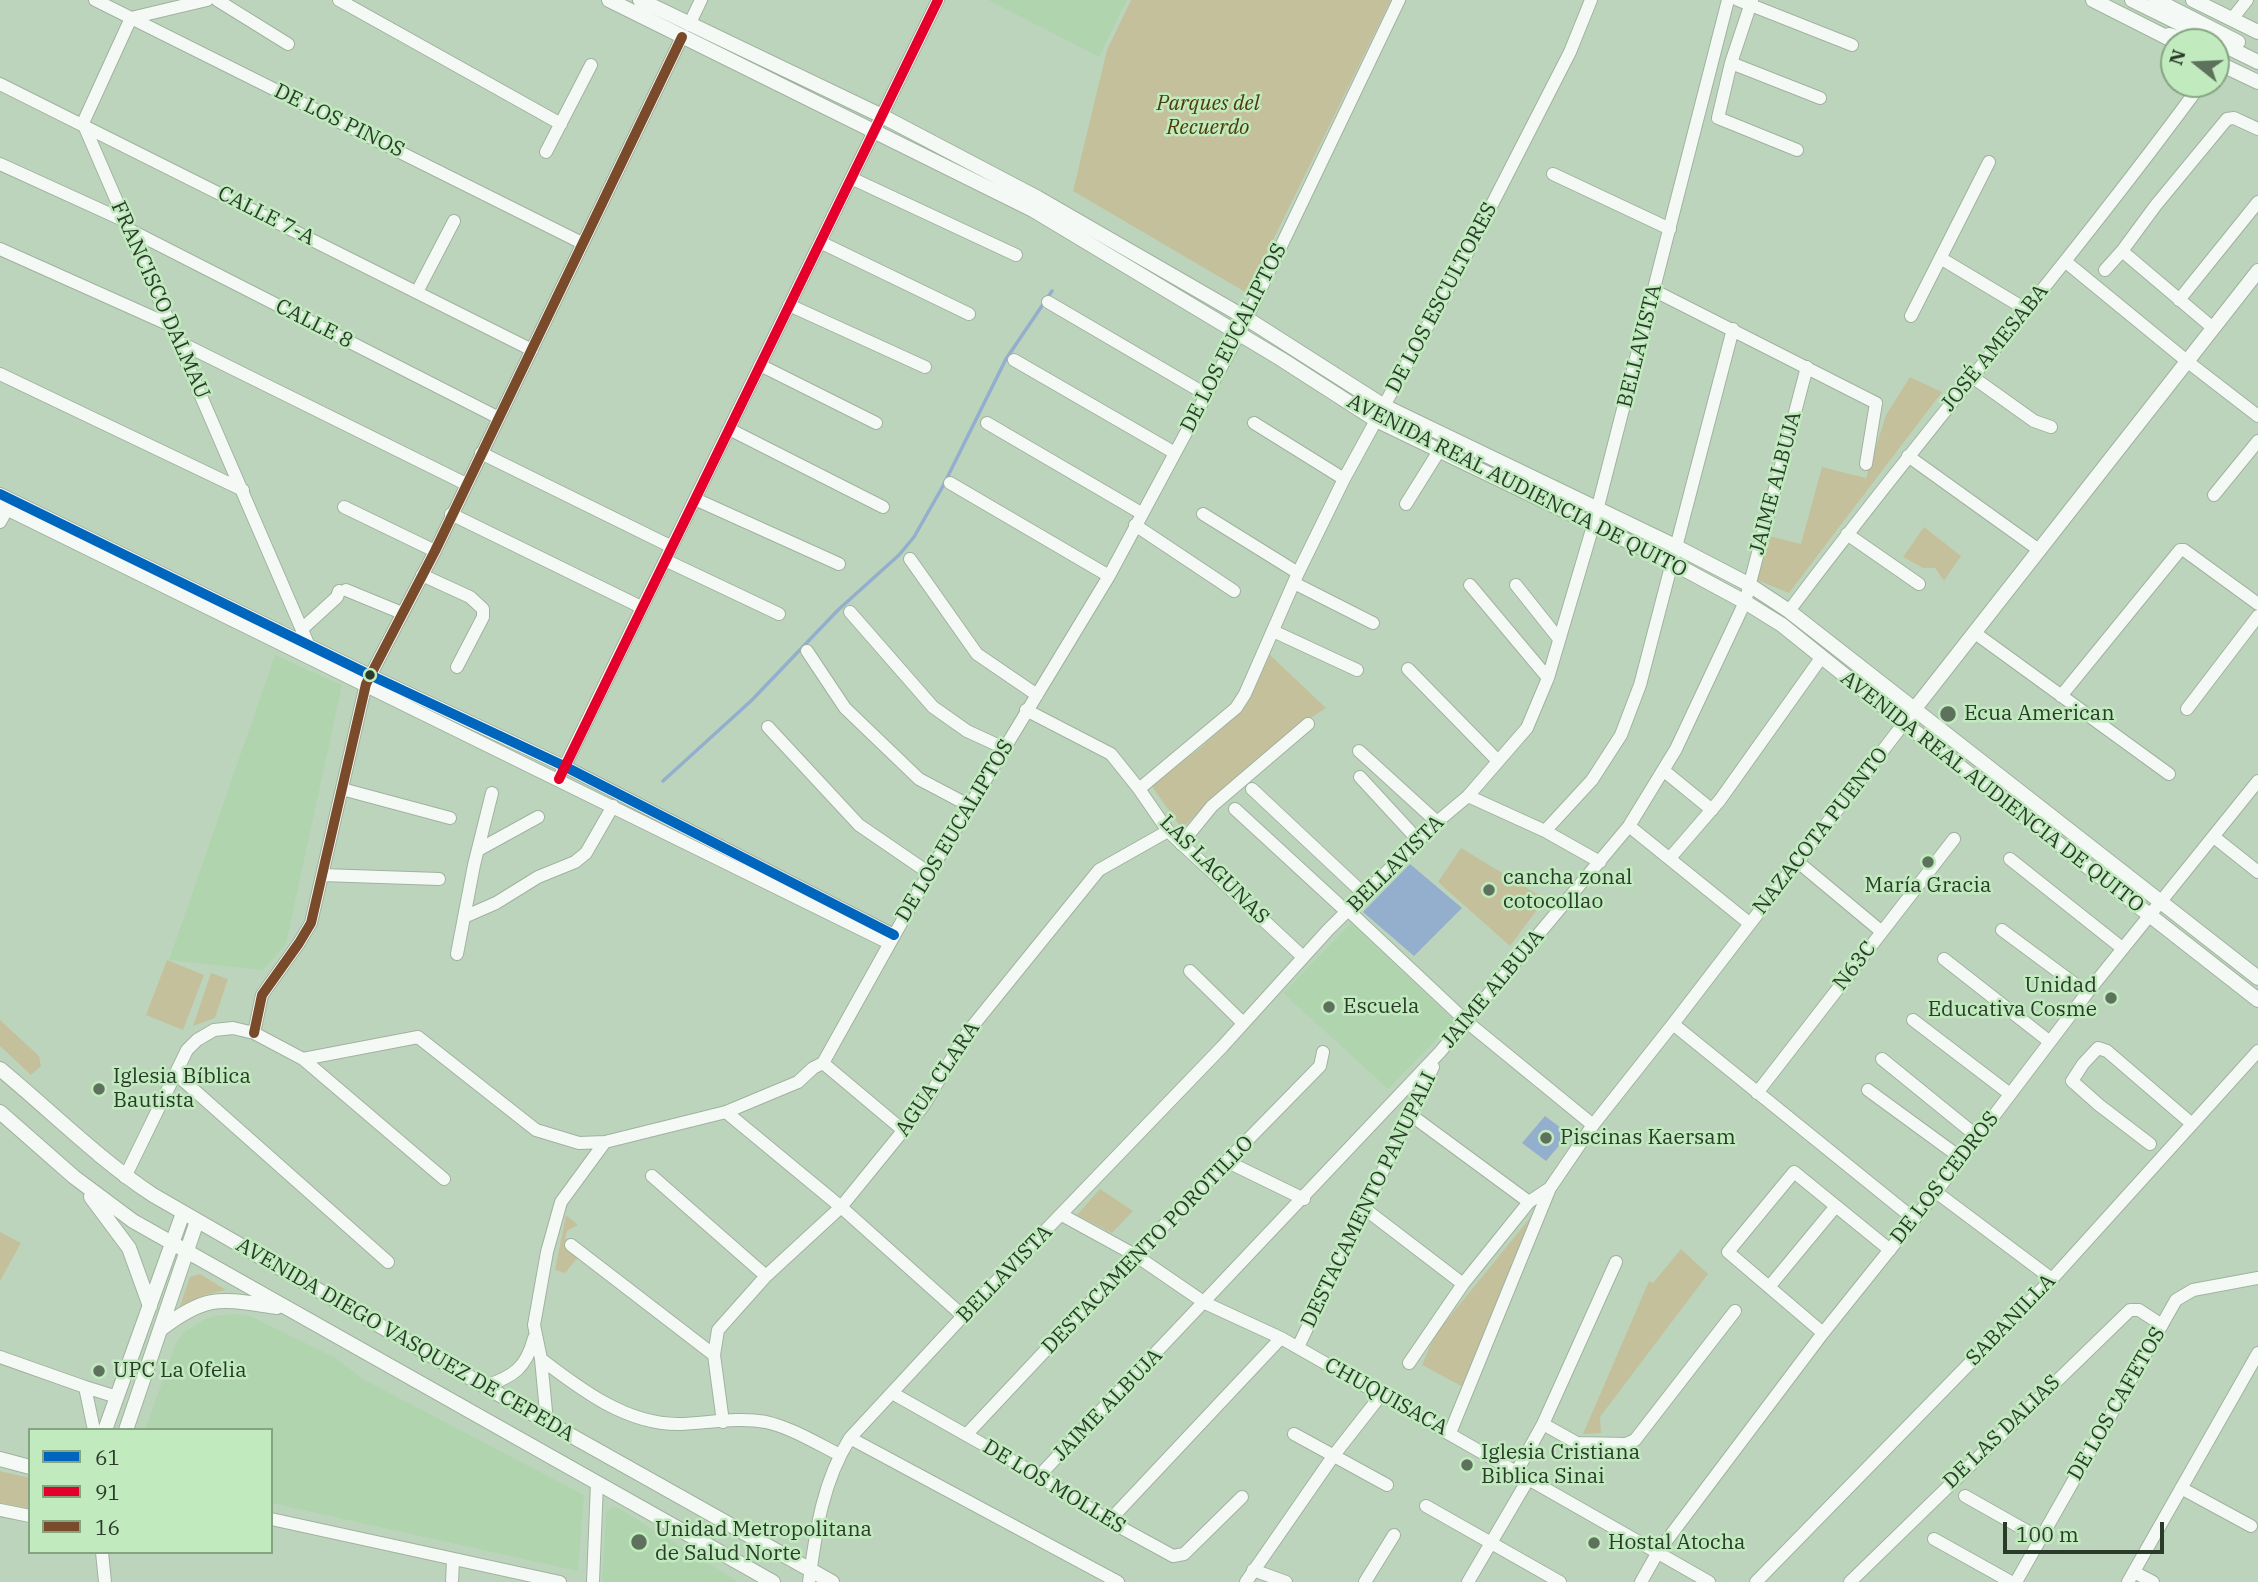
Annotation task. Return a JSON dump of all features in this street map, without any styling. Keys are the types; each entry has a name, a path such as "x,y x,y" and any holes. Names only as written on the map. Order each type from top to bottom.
{"main road":[{"name":"AVENIDA REAL AUDIENCIA DE QUITO","path":"609,0 881,116 1038,198 1246,318 1384,406 1515,467 1748,584 1789,611 2258,978"},
{"name":"AVENIDA REAL AUDIENCIA DE QUITO","path":"640,0 686,31 874,131 1033,210 1376,420 1671,562 1745,602 1782,625 1903,723 2258,1000"},
{"path":"2093,0 2160,34"},
{"path":"2132,0 2258,62"},
{"path":"2155,0 2258,52"},
{"path":"2193,0 2258,32"},
{"path":"2151,29 2160,32"},
{"path":"2230,59 2258,73"},
{"path":"2230,69 2258,82"},
{"path":"2236,299 2244,277 2258,259"},
{"name":"NAZACOTA PUENTO","path":"1903,723 2258,271"},
{"name":"NAZACOTA PUENTO","path":"2236,299 2258,281"},
{"name":"AVENIDA DIEGO VASQUEZ DE CEPEDA","path":"0,1069 75,1137 125,1177 183,1213 810,1576 832,1582"},
{"name":"AVENIDA DIEGO VASQUEZ DE CEPEDA","path":"0,1112 74,1177 133,1221 773,1582"},
{"path":"74,1177 129,1248 150,1306"},
{"path":"106,1428 183,1213"},
{"path":"127,1428 197,1221"},
{"path":"161,1329 180,1314 205,1302 228,1300 287,1309"},
{"path":"0,1459 28,1466"}],"street":[{"name":"DE LOS PINOS","path":"95,0 582,243"},
{"path":"83,124 131,18 207,0"},
{"path":"217,0 288,44"},
{"path":"340,0 561,124"},
{"path":"254,1033 262,995 311,923 368,680 435,551 701,0"},
{"path":"559,779 938,0"},
{"name":"DE LOS EUCALIPTOS","path":"303,1059 418,1037 536,1130 579,1143 605,1142 726,1112 797,1082 823,1063 929,873 1109,576 1239,334 1399,0"},
{"name":"DE LOS ESCULTORES","path":"1139,789 1236,708 1245,694 1296,578 1344,479 1462,263 1570,52 1591,0"},
{"name":"BELLAVISTA","path":"810,1576 821,1506 840,1455 850,1438 1278,987 1303,957 1437,822 1468,796 1527,728 1548,678 1598,509 1728,0"},
{"path":"2232,19 2248,0"},
{"path":"1797,150 1718,118 1747,1 1853,45"},
{"path":"1731,63 1820,98"},
{"path":"546,152 591,65"},
{"name":"CALLE 7-A","path":"0,84 532,349"},
{"name":"JOSÉ AMESABA","path":"1789,611 1971,376 2066,262 2190,98"},
{"path":"2105,271 2227,119 2236,119 2258,129"},
{"name":"FRANCISCO DALMAU","path":"83,124 243,490 302,629 307,650"},
{"path":"1912,316 1989,162"},
{"name":"CALLE 8","path":"0,164 125,224 499,418"},
{"path":"1553,174 1670,229"},
{"path":"851,178 1016,255"},
{"path":"2179,300 2258,202"},
{"path":"417,292 454,221"},
{"path":"820,242 969,314"},
{"path":"0,249 170,325"},
{"path":"2122,251 2213,328"},
{"path":"1942,259 2027,310"},
{"path":"2066,262 2258,416"},
{"path":"1654,291 1876,403 1866,464"},
{"path":"1048,302 1207,395"},
{"path":"789,306 925,367"},
{"path":"1545,831 1592,780 1621,735 1640,685 1733,329"},
{"path":"179,342 466,484"},
{"path":"1014,360 1175,453"},
{"path":"760,365 876,423"},
{"name":"JAIME ALBUJA","path":"1039,1476 1304,1199 1440,1052 1629,826 1676,749 1745,602 1807,367"},
{"path":"0,374 243,490"},
{"path":"1971,376 2034,421 2052,427"},
{"path":"1254,423 1344,479"},
{"path":"987,424 1138,519 1234,591"},
{"path":"729,429 883,507"},
{"path":"2214,495 2258,441"},
{"path":"1406,504 1439,452"},
{"path":"481,453 670,547"},
{"path":"1908,456 2039,550"},
{"path":"950,483 1109,576"},
{"path":"695,499 839,564"},
{"path":"0,522 5,502 368,680 613,806 892,939"},
{"path":"344,507 435,551"},
{"path":"452,514 641,607"},
{"path":"1203,514 1296,578 1373,623"},
{"path":"1847,534 1920,584"},
{"path":"2061,696 2181,549 2258,604"},
{"path":"910,559 977,654 1037,695"},
{"path":"665,560 779,614"},
{"path":"422,575 470,597 483,609 483,617 457,667"},
{"path":"1470,585 1548,678"},
{"path":"1516,585 1559,639"},
{"path":"302,629 343,591 402,613"},
{"path":"850,612 933,707 967,731 1004,748"},
{"path":"2187,709 2258,616"},
{"path":"1273,631 1357,670"},
{"path":"1975,633 2169,774"},
{"path":"807,651 845,708 909,770 919,779 970,806"},
{"path":"1670,858 1712,810 1821,658"},
{"path":"1408,669 1498,761"},
{"path":"368,680 564,766 892,939"},
{"name":"LAS LAGUNAS","path":"1026,710 1111,754 1168,831 1303,957"},
{"name":"NAZACOTA PUENTO","path":"1409,1363 1463,1284 1529,1202 1550,1188 1593,1125 1903,723"},
{"path":"1181,844 1212,806 1308,724"},
{"path":"768,727 859,825 929,873"},
{"path":"1359,751 1437,822"},
{"path":"1663,770 1712,810"},
{"path":"1360,776 1419,840"},
{"name":"DE LOS CEDROS","path":"1642,1582 1658,1552 1824,1333 1936,1192 2122,948 2258,781"},
{"path":"342,789 450,818"},
{"path":"1252,789 1365,895"},
{"path":"457,954 492,793"},
{"path":"1468,796 1545,831 1600,862"},
{"path":"464,917 496,903 538,877 575,862 586,853 613,806"},
{"path":"1235,809 1467,1022 1593,1125"},
{"path":"478,850 538,817"},
{"path":"1629,826 1749,923"},
{"name":"AGUA CLARA","path":"723,1422 713,1355 718,1330 766,1276 841,1207 904,1131 924,1105 967,1033 1099,870 1168,831"},
{"path":"2214,837 2258,872"},
{"name":"N63C","path":"1757,1093 1954,839"},
{"path":"2010,859 2122,948"},
{"path":"1798,862 1882,932"},
{"path":"322,876 439,879"},
{"path":"2002,930 2087,993"},
{"path":"1944,959 2050,1042"},
{"path":"1190,971 1243,1023"},
{"path":"1913,1020 2010,1094"},
{"path":"1673,1024 1914,1219"},
{"path":"125,1177 187,1050 214,1030 233,1028 254,1033 303,1059 444,1179"},
{"path":"2150,1144 2072,1081 2098,1048 2107,1051 2192,1124"},
{"name":"SABANILLA","path":"1765,1579 2052,1279 2258,1051"},
{"name":"DESTACAMENTO POROTILLO","path":"967,1434 1135,1255 1321,1066 1323,1052"},
{"name":"DESTACAMENTO PANUPALI","path":"1298,1348 1440,1052"},
{"path":"1882,1059 1978,1137"},
{"path":"823,1063 904,1131"},
{"path":"176,1074 388,1262"},
{"path":"1868,1090 1961,1158"},
{"path":"726,1112 841,1207 963,1316"},
{"path":"1410,1112 1529,1202"},
{"path":"547,1422 541,1359 535,1334 544,1265 557,1210 565,1194 605,1142"},
{"path":"1228,1162 1304,1199"},
{"path":"1824,1333 1728,1252 1794,1172 1890,1250"},
{"path":"652,1176 766,1276"},
{"path":"1450,1433 1550,1188"},
{"path":"1936,1192 2052,1279"},
{"path":"1769,1287 1836,1206"},
{"path":"1365,1209 1463,1284"},
{"name":"CHUQUISACA","path":"1062,1215 1135,1255 1205,1303 1282,1338 1709,1582"},
{"path":"571,1245 713,1355"},
{"path":"1468,1582 1491,1544 1523,1475 1616,1262"},
{"name":"DE LOS CAFETOS","path":"2014,1582 2176,1300 2193,1290 2258,1278"},
{"name":"DE LAS DALIAS","path":"1850,1582 2130,1310 2139,1310 2162,1325"},
{"path":"1543,1424 1577,1443 1626,1444 1634,1440 1735,1311"},
{"path":"485,1386 506,1379 523,1365 535,1334"},
{"name":"DESTACAMENTO PANUPALI","path":"1109,1521 1282,1338"},
{"path":"2153,1582 2131,1577 2258,1353"},
{"path":"0,1357 117,1397"},
{"path":"541,1359 595,1398 649,1420 678,1424 752,1420 779,1426 840,1455"},
{"path":"85,1387 94,1428"},
{"name":"DE LOS MOLLES","path":"892,1393 967,1434 1109,1521 1173,1556 1184,1554 1242,1497"},
{"path":"1246,1582 1334,1455 1381,1395"},
{"path":"1294,1434 1387,1485"},
{"path":"850,1438 1118,1582"},
{"path":"593,1582 597,1483"},
{"path":"2181,1488 2251,1526"},
{"path":"1965,1496 2041,1539"},
{"path":"1426,1506 1560,1582"},
{"path":"0,1510 28,1516"},
{"path":"273,1519 560,1582"},
{"path":"1365,1582 1394,1535"},
{"path":"1934,1539 2014,1582"},
{"path":"102,1554 105,1582"},
{"path":"452,1582 453,1560"},
{"path":"1253,1570 1286,1582"}],"shaded area":[{"path":"988,0 1127,0 1099,57"},
{"path":"275,655 342,685 286,944 263,970 169,960"},
{"path":"1351,923 1455,1021 1388,1089 1283,993"},
{"path":"220,1315 250,1316 336,1358 363,1379 584,1495 578,1571 273,1503 273,1428 146,1428 176,1343 184,1332 207,1318"},
{"name":"Unidad Metropolitana de Salud Norte","path":"613,1507 739,1582 602,1582 606,1512"}],"green space":[{"name":"Parques del Recuerdo","path":"1131,0 1391,0 1247,293 1073,191 1107,50"},
{"path":"1910,377 1942,392 1789,593 1757,580 1769,536 1801,544 1822,467 1866,478 1886,415"},
{"path":"1924,527 1961,556 1944,581 1935,568 1923,568 1903,557"},
{"path":"1269,654 1326,708 1251,764 1182,829 1151,785 1199,749 1241,711"},
{"name":"cancha zonal cotocollao","path":"1461,848 1545,899 1510,946 1438,882"},
{"path":"167,960 204,975 183,1030 146,1015"},
{"path":"211,973 228,979 215,1018 193,1026"},
{"path":"0,1020 39,1056 41,1066 31,1075 0,1046"},
{"path":"1100,1189 1133,1211 1112,1233 1077,1215"},
{"path":"1543,1202 1463,1387 1422,1365 1434,1336"},
{"path":"566,1215 578,1225 568,1230 566,1238 572,1250 579,1256 565,1273 555,1270"},
{"path":"0,1232 21,1243 0,1281"},
{"path":"1681,1249 1708,1274 1600,1417 1601,1433 1583,1434 1649,1281 1653,1283"},
{"path":"200,1274 226,1290 204,1295 180,1306 190,1277"},
{"path":"0,1471 28,1478 28,1509 0,1503"}],"water":[{"path":"1410,864 1462,908 1414,956 1363,912"},
{"name":"Piscinas Kaersam","path":"1545,1116 1569,1134 1546,1161 1522,1143"}],"waterway":[{"path":"663,781 752,700 838,610 899,555 914,537 943,486 1006,359 1052,291"}],"transit line":[{"name":"91","path":"559,779 938,0"},
{"name":"16","path":"254,1033 262,995 311,923 366,684 435,551 682,37"},
{"name":"61","path":"0,494 370,675 564,766 894,935"}],"place":[{"name":"Ecua American","path":"1948,714"},
{"name":"María Gracia","path":"1928,862"},
{"name":"cancha zonal cotocollao","path":"1489,890"},
{"name":"Unidad Educativa Cosme","path":"2111,998"},
{"name":"Escuela","path":"1329,1007"},
{"name":"Iglesia Bíblica Bautista","path":"99,1089"},
{"name":"Piscinas Kaersam","path":"1546,1138"},
{"name":"UPC La Ofelia","path":"99,1371"},
{"name":"Iglesia Cristiana Biblica Sinai","path":"1467,1465"},
{"name":"Unidad Metropolitana de Salud Norte","path":"639,1542"},
{"name":"Hostal Atocha","path":"1594,1543"}]}
